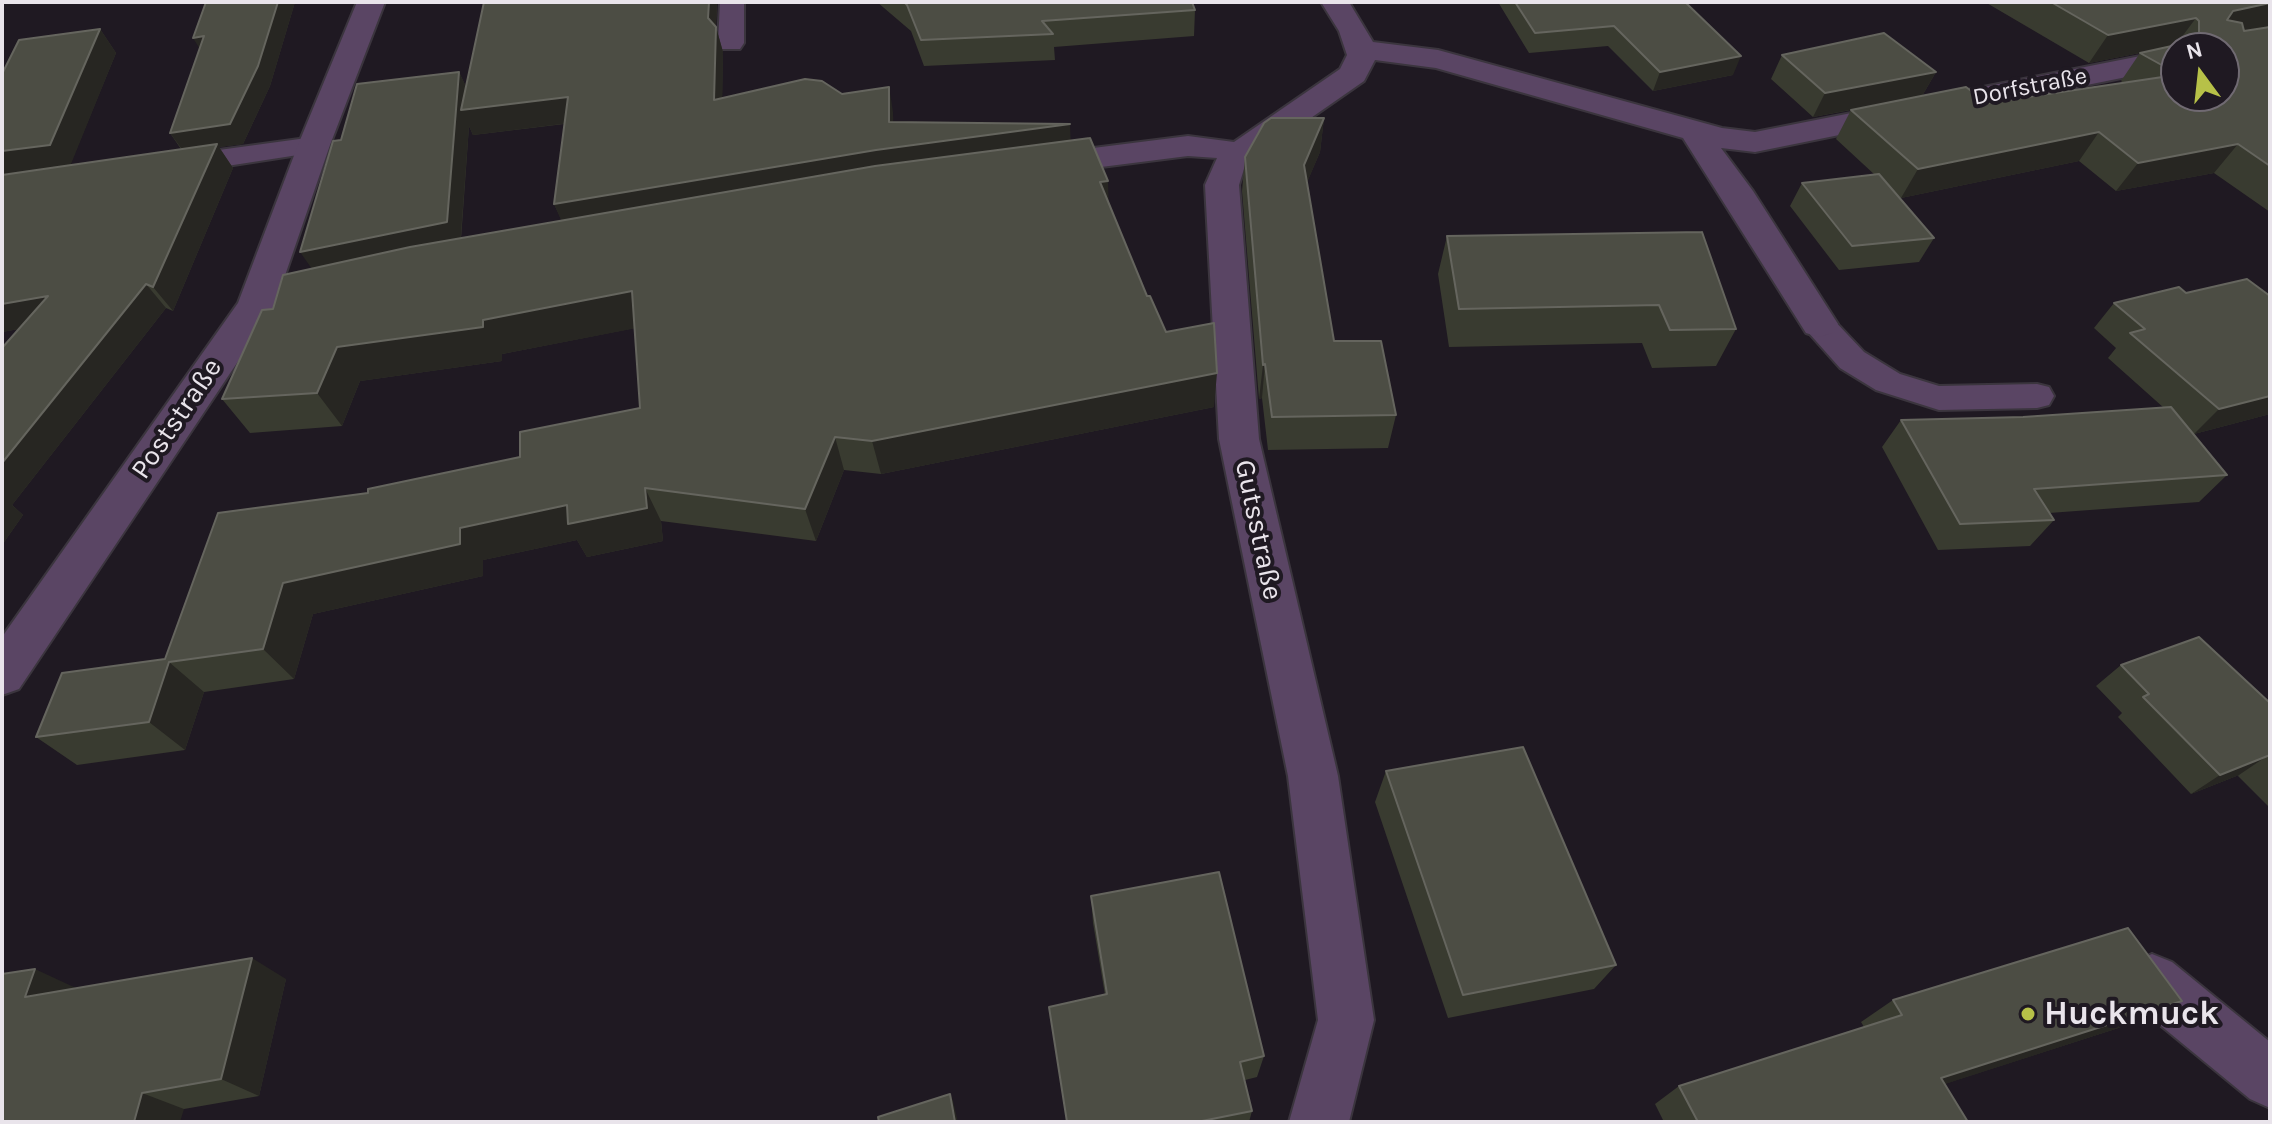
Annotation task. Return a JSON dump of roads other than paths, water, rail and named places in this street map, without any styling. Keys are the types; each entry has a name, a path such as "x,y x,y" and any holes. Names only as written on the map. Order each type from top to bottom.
{"street":[{"name":"Poststraße","path":"2,675 256,305 314,145 371,2"},
{"path":"1335,2 1354,31 1360,49"},
{"name":"Dorfstraße","path":"1360,49 1438,59 1696,131 1755,142 2160,61"},
{"name":"Gutsstraße","path":"1319,1122 1346,1020 1313,776 1239,439 1222,185 1228,166 1240,154 1353,74 1362,55 1360,49"},
{"path":"1696,131 1819,324"},
{"path":"1012,168 1188,146 1218,148 1240,154"},
{"path":"256,305 373,279"},
{"path":"2152,982 2270,1079"}],"lane":[{"path":"731,43 732,2"},
{"path":"142,170 314,145"},
{"path":"1819,324 1852,360 1888,382 1939,398 2037,396"}],"place":[{"name":"Huckmuck","path":"2028,1014"}]}
